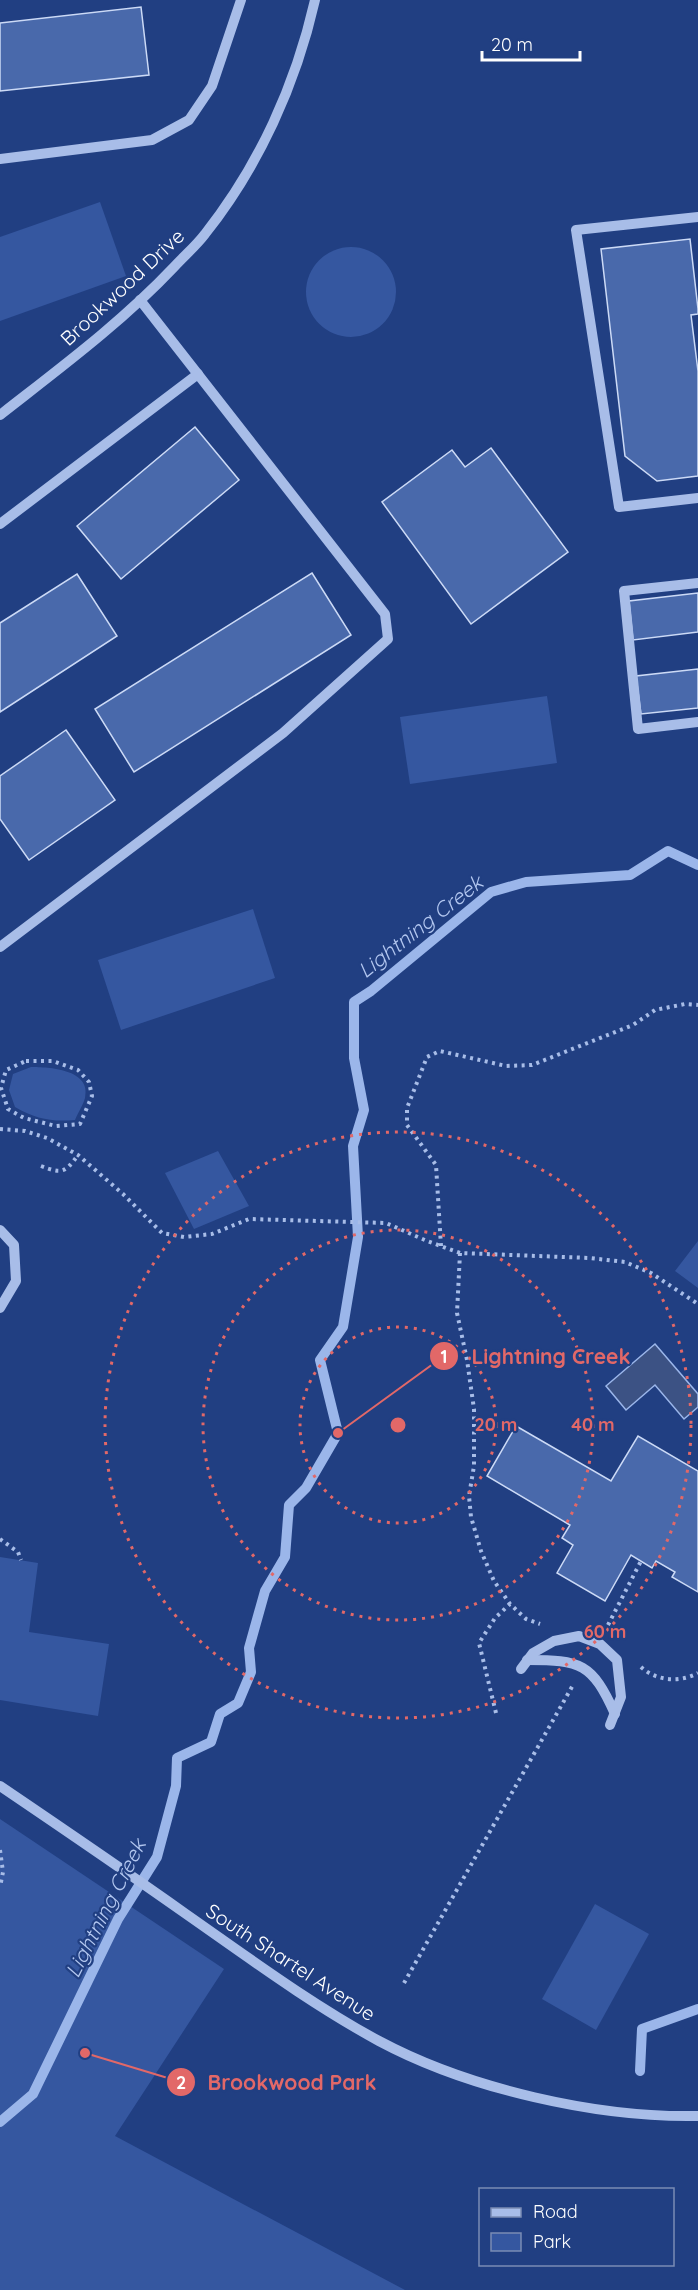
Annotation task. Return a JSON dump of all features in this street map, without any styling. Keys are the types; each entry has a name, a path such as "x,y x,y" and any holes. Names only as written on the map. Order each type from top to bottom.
{"street":[{"path":"0,159 152,140 189,120 213,86 241,0"},
{"name":"Brookwood Drive","path":"0,415 101,336 204,235 235,192 263,142 288,89 306,38 315,0"},
{"path":"698,217 576,230 619,507 698,498"},
{"path":"0,947 283,733 388,639 385,614 140,300"},
{"path":"0,525 198,374"},
{"path":"698,583 624,591 638,729 698,722"},
{"path":"0,1230 14,1245 16,1281 0,1308"},
{"path":"610,1725 615,1714 621,1697 617,1660 600,1644 579,1636 554,1641 532,1653 524,1664 563,1660 584,1668 603,1686 615,1714"},
{"name":"South Shartel Avenue","path":"0,1786 300,1994 380,2041 455,2074 520,2093 598,2109 698,2116"}],"path":[{"path":"441,1246 436,1165 407,1125 407,1108 427,1058 440,1051 506,1066 532,1065 633,1025 655,1010 685,1004 698,1005"},
{"path":"26,1061 53,1061 78,1070 89,1082 92,1096 80,1124 56,1126 24,1119 8,1109 1,1088 6,1070 26,1061"},
{"path":"0,1129 25,1131 47,1138 78,1155 123,1194 162,1233 183,1237 212,1234 249,1219 386,1223 460,1253 590,1258 626,1262 651,1273 698,1304"},
{"path":"41,1166 57,1172 68,1168 78,1155"},
{"path":"460,1253 457,1313 474,1409 474,1466 469,1496 471,1518 481,1551 494,1581 510,1604 526,1619 540,1624 551,1622"},
{"path":"0,1539 18,1552 21,1560"},
{"path":"600,1644 641,1561"},
{"path":"496,1713 479,1643 495,1618 510,1604"},
{"path":"638,1665 650,1676 669,1679 691,1677 698,1673"},
{"path":"404,1983 584,1668"},
{"path":"0,1850 3,1872 0,1887"}],"green space":[{"path":"100,202 126,276 0,321 0,237"},
{"path":"351,247 368,251 383,260 392,275 396,292 392,309 383,324 368,333 351,337 334,333 319,324 310,309 306,292 310,275 319,260 334,251"},
{"path":"547,696 557,763 410,784 400,717"},
{"path":"253,909 275,978 121,1030 98,960"},
{"path":"31,1067 57,1069 75,1075 82,1081 85,1098 75,1120 44,1119 15,1107 9,1090 13,1074"},
{"path":"218,1151 249,1206 194,1229 165,1173"},
{"path":"698,1241 698,1288 675,1271"},
{"path":"0,1557 38,1563 29,1632 109,1644 98,1716 0,1700"},
{"path":"0,1819 224,1969 115,2136 405,2290 0,2290"},
{"path":"595,1904 649,1934 596,2030 542,1999"}],"shaded area":[{"path":"655,1344 698,1394 698,1407 684,1419 655,1385 626,1410 606,1386"}],"building":[{"path":"141,7 149,75 0,91 0,23"},
{"path":"690,239 698,309 698,314 691,315 698,371 698,476 657,481 625,456 601,249"},
{"path":"195,427 239,480 121,579 77,526"},
{"path":"491,448 568,552 471,624 382,502 452,450 465,467"},
{"path":"312,573 351,635 134,772 95,709"},
{"path":"77,574 117,636 0,712 0,623"},
{"path":"698,593 698,632 633,640 629,601"},
{"path":"698,669 698,708 641,714 636,676"},
{"path":"66,730 115,800 29,860 0,819 0,776"},
{"path":"516,1426 611,1481 638,1436 698,1471 698,1592 672,1577 675,1572 656,1561 652,1568 631,1555 605,1601 557,1573 573,1545 562,1538 570,1525 487,1476"}],"waterway":[{"name":"Lightning Creek","path":"0,2122 33,2094 118,1919 157,1857 176,1786 177,1758 211,1742 220,1714 238,1703 251,1672 249,1648 265,1591 285,1557 289,1505 306,1488 338,1433 320,1360 343,1327 358,1237 353,1146 364,1110 354,1058 354,1002 371,991 491,892 526,882 630,875 668,851 698,865"},
{"path":"640,2071 642,2029 698,2009"}],"place":[{"name":"Lightning Creek","path":"338,1433"},
{"name":"Brookwood Park","path":"85,2053"}]}
